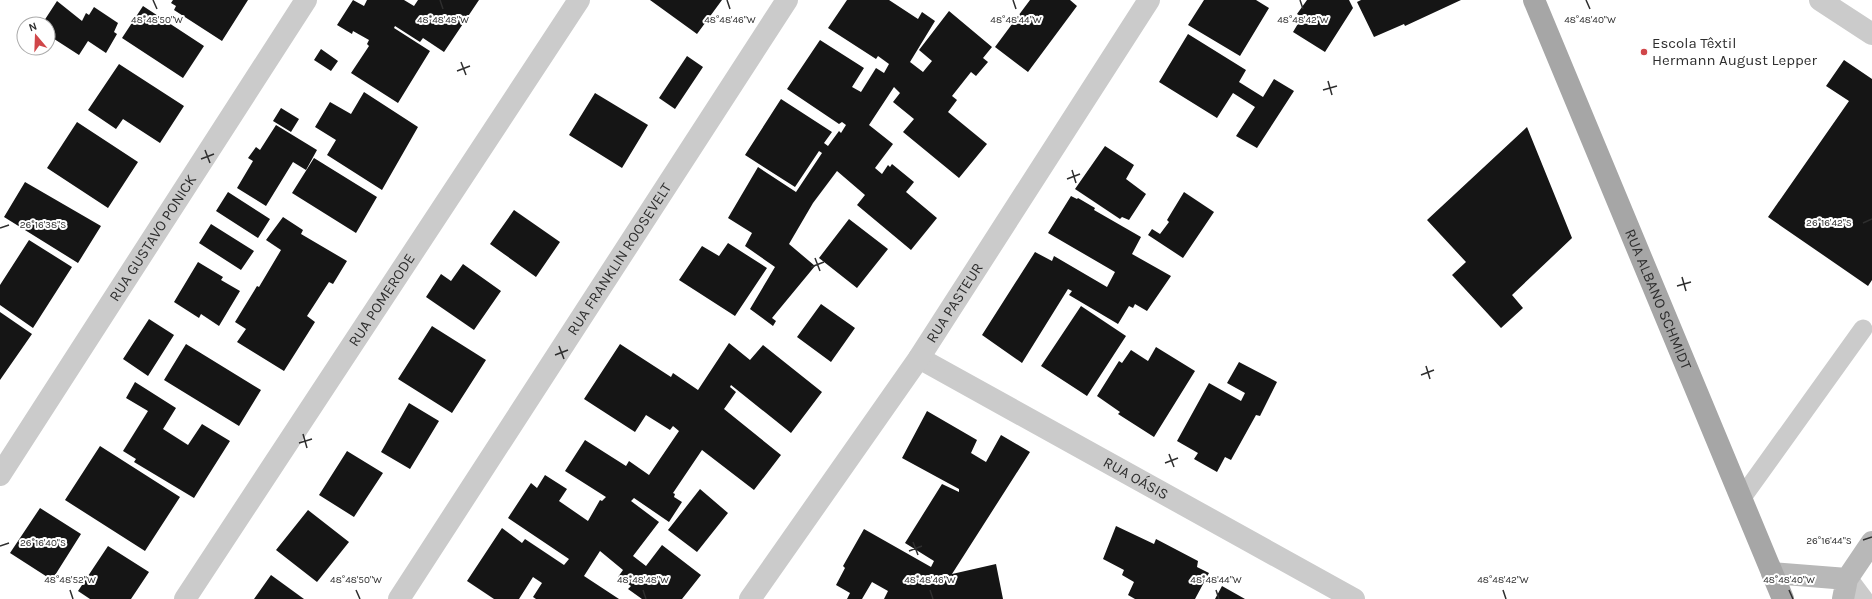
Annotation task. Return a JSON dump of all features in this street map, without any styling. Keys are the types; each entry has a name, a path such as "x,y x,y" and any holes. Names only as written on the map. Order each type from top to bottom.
{"main road":[{"name":"RUA ALBANO SCHMIDT","path":"1534,0 1783,599"}],"street":[{"name":"RUA GUSTAVO PONICK","path":"0,475 306,0"},
{"name":"RUA POMERODE","path":"185,599 579,0"},
{"name":"RUA FRANKLIN ROOSEVELT","path":"399,599 787,0"},
{"name":"RUA PASTEUR","path":"750,599 919,358 1149,0"},
{"path":"1820,0 1872,34"},
{"name":"RUA OÁSIS","path":"919,358 1354,599"},
{"path":"1845,589 1872,542"},
{"path":"1772,573 1845,589 1862,599"}],"lane":[{"path":"1741,499 1863,329"}],"building":[{"path":"173,0 248,0 222,41 174,10 176,6 171,3"},
{"path":"353,0 364,6 367,0 404,0 414,6 418,0 479,0 444,52 423,38 420,42 395,26 394,28 430,51 398,103 351,73 369,46 367,44 369,40 353,31 352,34 337,25"},
{"path":"650,0 722,0 697,34"},
{"path":"847,0 889,0 918,19 922,12 935,21 910,62 923,72 932,61 919,50 949,11 992,47 983,58 988,62 976,76 971,72 952,96 957,100 948,112 987,144 959,178 903,132 914,119 893,102 900,93 894,87 869,125 893,144 875,168 882,174 888,165 890,167 892,164 914,182 906,192 937,218 911,250 857,205 865,195 837,171 813,203 789,244 815,266 772,318 776,321 773,326 750,309 775,267 745,246 752,233 728,218 758,167 796,192 822,153 819,151 795,187 745,155 781,99 832,132 824,143 828,146 839,131 841,133 846,125 842,122 839,124 787,89 820,40 864,68 852,87 861,92 876,68 884,73 889,64 878,56 876,59 828,28"},
{"path":"1030,0 1070,0 1077,6 1028,72 995,47"},
{"path":"1204,0 1256,0 1269,8 1240,56 1188,25"},
{"path":"1307,0 1349,0 1353,8 1325,52 1293,32 1302,17 1297,14"},
{"path":"1361,0 1461,0 1405,26 1404,24 1374,37 1357,2"},
{"path":"57,1 82,21 86,13 89,15 94,7 118,23 114,32 117,34 106,53 88,41 79,55 56,40 56,16 47,16"},
{"path":"143,6 204,46 183,78 122,38"},
{"path":"1188,34 1246,70 1239,82 1263,97 1274,79 1294,91 1257,148 1236,136 1255,107 1233,93 1217,118 1159,82"},
{"path":"321,49 338,61 331,71 314,60"},
{"path":"687,56 703,67 675,109 659,98"},
{"path":"1844,60 1872,79 1872,280 1868,286 1768,217 1849,101 1826,86"},
{"path":"119,64 184,106 160,143 123,119 116,129 88,110"},
{"path":"364,92 418,127 382,190 327,155 336,140 315,127 330,102 351,114"},
{"path":"595,93 648,125 622,168 569,135"},
{"path":"281,108 299,119 291,132 273,121"},
{"path":"77,122 138,162 108,208 47,168"},
{"path":"276,125 317,150 306,170 293,162 266,206 237,188 253,161 248,158 256,147 260,150"},
{"path":"1527,127 1572,238 1512,295 1523,308 1501,328 1452,275 1466,262 1427,220"},
{"path":"1105,146 1134,165 1126,179 1146,194 1129,220 1122,217 1120,219 1075,189"},
{"path":"314,158 377,197 356,233 292,193"},
{"path":"25,182 101,226 78,263 4,217"},
{"path":"228,192 270,219 258,238 216,211"},
{"path":"1184,192 1214,212 1183,258 1148,235 1152,229 1160,234 1169,222 1167,220"},
{"path":"1071,196 1077,199 1078,198 1095,208 1094,210 1141,237 1132,254 1171,276 1147,311 1135,304 1133,308 1129,306 1118,324 1069,295 1072,291 1068,289 1022,363 982,335 1035,252 1052,261 1054,256 1107,287 1115,272 1048,233"},
{"path":"514,210 560,242 536,277 490,244"},
{"path":"283,217 303,230 301,234 347,261 333,284 329,282 307,316 315,322 284,371 237,342 246,329 235,322 257,286 259,287 281,250 266,240"},
{"path":"849,219 888,249 857,288 819,258"},
{"path":"211,224 254,251 241,270 199,243"},
{"path":"29,240 72,267 33,328 0,305 0,285"},
{"path":"728,243 767,268 735,316 679,280 702,246 719,256"},
{"path":"198,262 223,277 221,280 240,291 219,326 201,314 199,318 174,302"},
{"path":"463,264 501,291 474,330 426,297 441,274 451,281"},
{"path":"821,304 855,328 831,362 797,337"},
{"path":"1081,306 1126,336 1087,396 1041,366"},
{"path":"0,312 32,334 0,380"},
{"path":"149,319 174,335 148,376 123,359"},
{"path":"432,326 486,360 452,413 398,379"},
{"path":"729,343 750,360 763,345 822,392 791,433 731,385 730,387 736,392 724,409 781,455 754,490 702,450 673,493 675,494 674,497 682,502 669,522 634,498 631,501 659,522 633,556 646,566 662,545 701,575 682,599 642,599 628,589 631,586 618,577 623,570 600,551 584,576 619,599 536,599 533,597 542,583 533,577 519,599 494,599 467,581 502,528 522,543 525,539 564,565 569,559 508,518 531,483 537,488 545,475 567,489 559,501 588,521 600,500 602,501 606,497 565,471 585,440 626,466 629,461 649,475 679,431 673,426 670,430 646,415 635,432 584,399 620,344 671,377 673,373 698,390"},
{"path":"186,344 261,390 239,426 164,380"},
{"path":"1156,347 1195,371 1154,437 1118,414 1120,412 1097,396 1119,361 1122,363 1131,350 1148,361"},
{"path":"1239,362 1277,382 1260,416 1256,415 1231,460 1225,457 1217,472 1194,459 1198,453 1177,441 1209,383 1241,401 1245,393 1227,383"},
{"path":"135,382 176,408 163,429 188,445 202,424 230,441 194,498 134,462 136,459 123,451 148,411 126,398"},
{"path":"409,403 439,421 410,469 381,452"},
{"path":"927,411 977,440 971,453 986,462 1001,435 1030,452 952,574 996,564 1003,599 884,599 888,591 872,582 862,599 847,599 850,593 836,585 845,568 843,566 864,529 931,567 934,561 905,543 942,484 959,492 959,489 902,458"},
{"path":"100,446 180,497 145,551 65,500"},
{"path":"347,451 383,473 354,517 319,495"},
{"path":"700,489 728,513 697,552 668,530"},
{"path":"40,508 81,534 52,580 10,553"},
{"path":"308,510 349,542 317,582 276,550"},
{"path":"1116,526 1154,544 1156,539 1198,561 1197,567 1209,573 1195,599 1135,599 1128,595 1134,582 1122,575 1124,570 1103,559"},
{"path":"108,546 149,572 131,599 90,599 78,591"},
{"path":"271,575 304,599 254,599"},
{"path":"1222,586 1245,599 1215,599"}],"place":[{"name":"Escola Têxtil Hermann August Lepper","path":"1644,52"}]}
